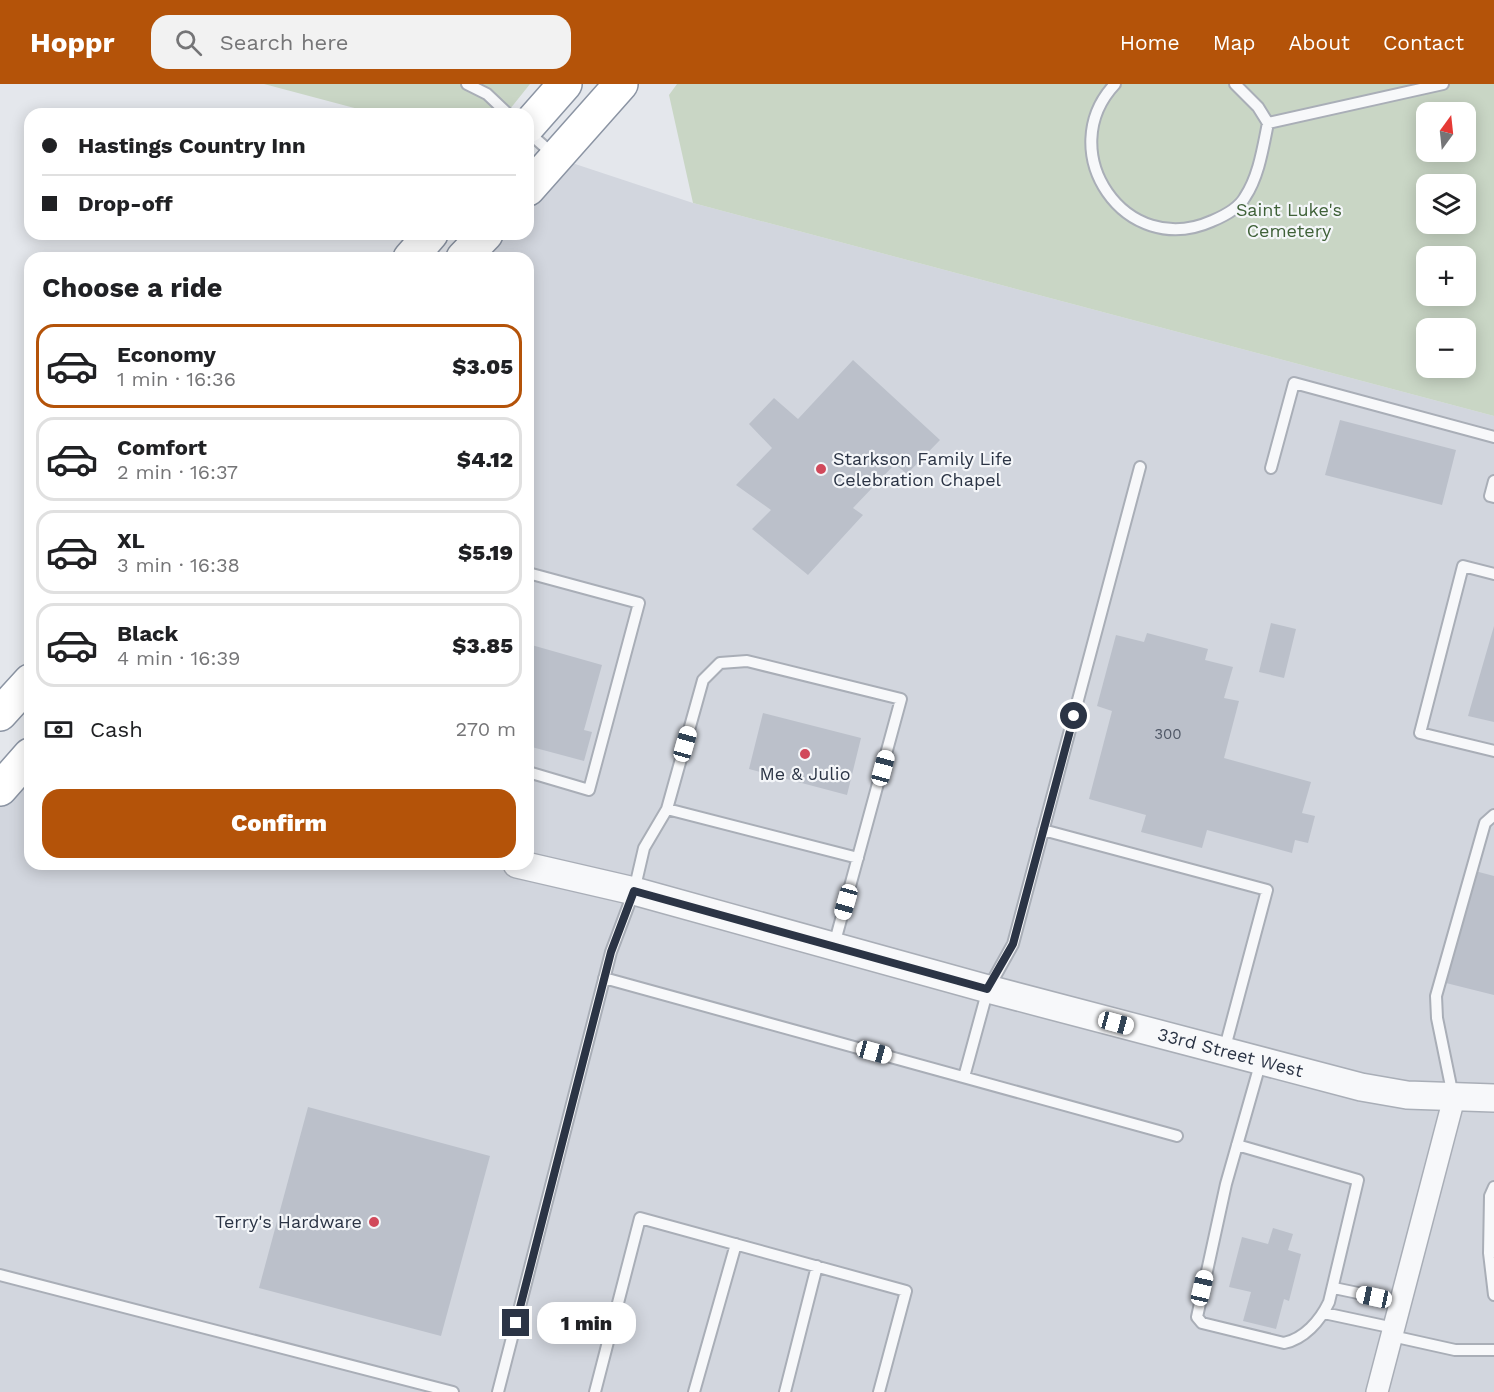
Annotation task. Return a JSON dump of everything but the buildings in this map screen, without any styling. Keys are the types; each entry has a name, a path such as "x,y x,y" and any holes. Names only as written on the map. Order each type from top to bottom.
{"highway":[{"path":"534,119 565,84"},
{"path":"534,183 621,84"},
{"path":"415,252 426,240"},
{"path":"469,252 480,240"},
{"path":"0,714 24,689"},
{"path":"0,789 24,762"}],"street":[{"name":"33rd Street West","path":"534,866 634,891 987,989 1361,1087 1407,1095 1494,1098"},
{"path":"1377,1392 1454,1098"}],"lane":[{"path":"467,84 487,94 502,108"},
{"path":"1115,84 1100,102 1093,124 1092,149 1097,175 1109,198 1129,216 1153,227 1179,229 1203,225 1225,215 1245,198 1256,173 1268,123 1258,107 1236,84"},
{"path":"1268,123 1443,84"},
{"path":"534,137 557,158"},
{"path":"1271,468 1294,383 1494,437"},
{"path":"964,1077 987,989 1013,944 1140,467"},
{"path":"1494,481 1490,496 1494,497"},
{"path":"1494,574 1463,566 1420,733 1494,751"},
{"path":"534,575 639,603 590,790 534,774"},
{"path":"498,1392 611,952 634,891 644,848 668,809 703,680 720,663 747,661 901,699 834,945"},
{"path":"668,809 858,858"},
{"path":"1454,1098 1437,1018 1436,996 1485,824 1494,815"},
{"path":"1043,830 1267,890 1224,1051"},
{"path":"604,978 1178,1136"},
{"path":"1237,1145 1358,1180 1334,1288 1324,1313 1297,1340 1284,1343 1202,1323 1197,1317 1237,1145 1261,1060"},
{"path":"1494,1187 1490,1196 1494,1295"},
{"path":"595,1392 640,1218 906,1291 879,1392"},
{"path":"694,1392 736,1244"},
{"path":"785,1392 817,1266"},
{"path":"0,1275 453,1392"},
{"path":"1334,1288 1401,1302"},
{"path":"1324,1313 1455,1350 1494,1350"}],"shaded area":[{"path":"557,158 693,203 1494,416 1494,1392 0,1392 0,789 24,762 24,870 534,870 534,252 469,252 480,240 534,240 534,183"}],"green space":[{"path":"264,84 530,84 511,108 354,108"},
{"name":"Saint Luke's Cemetery","path":"677,84 1494,84 1494,416 693,203 669,95"}],"place":[{"name":"Starkson Family Life Celebration Chapel","path":"821,469"},
{"name":"Me & Julio","path":"805,754"},
{"name":"Terry's Hardware","path":"374,1222"}],"route":[{"path":"516,1323 611,952 634,891 987,989 1013,944 1023,899 1074,716"}]}
